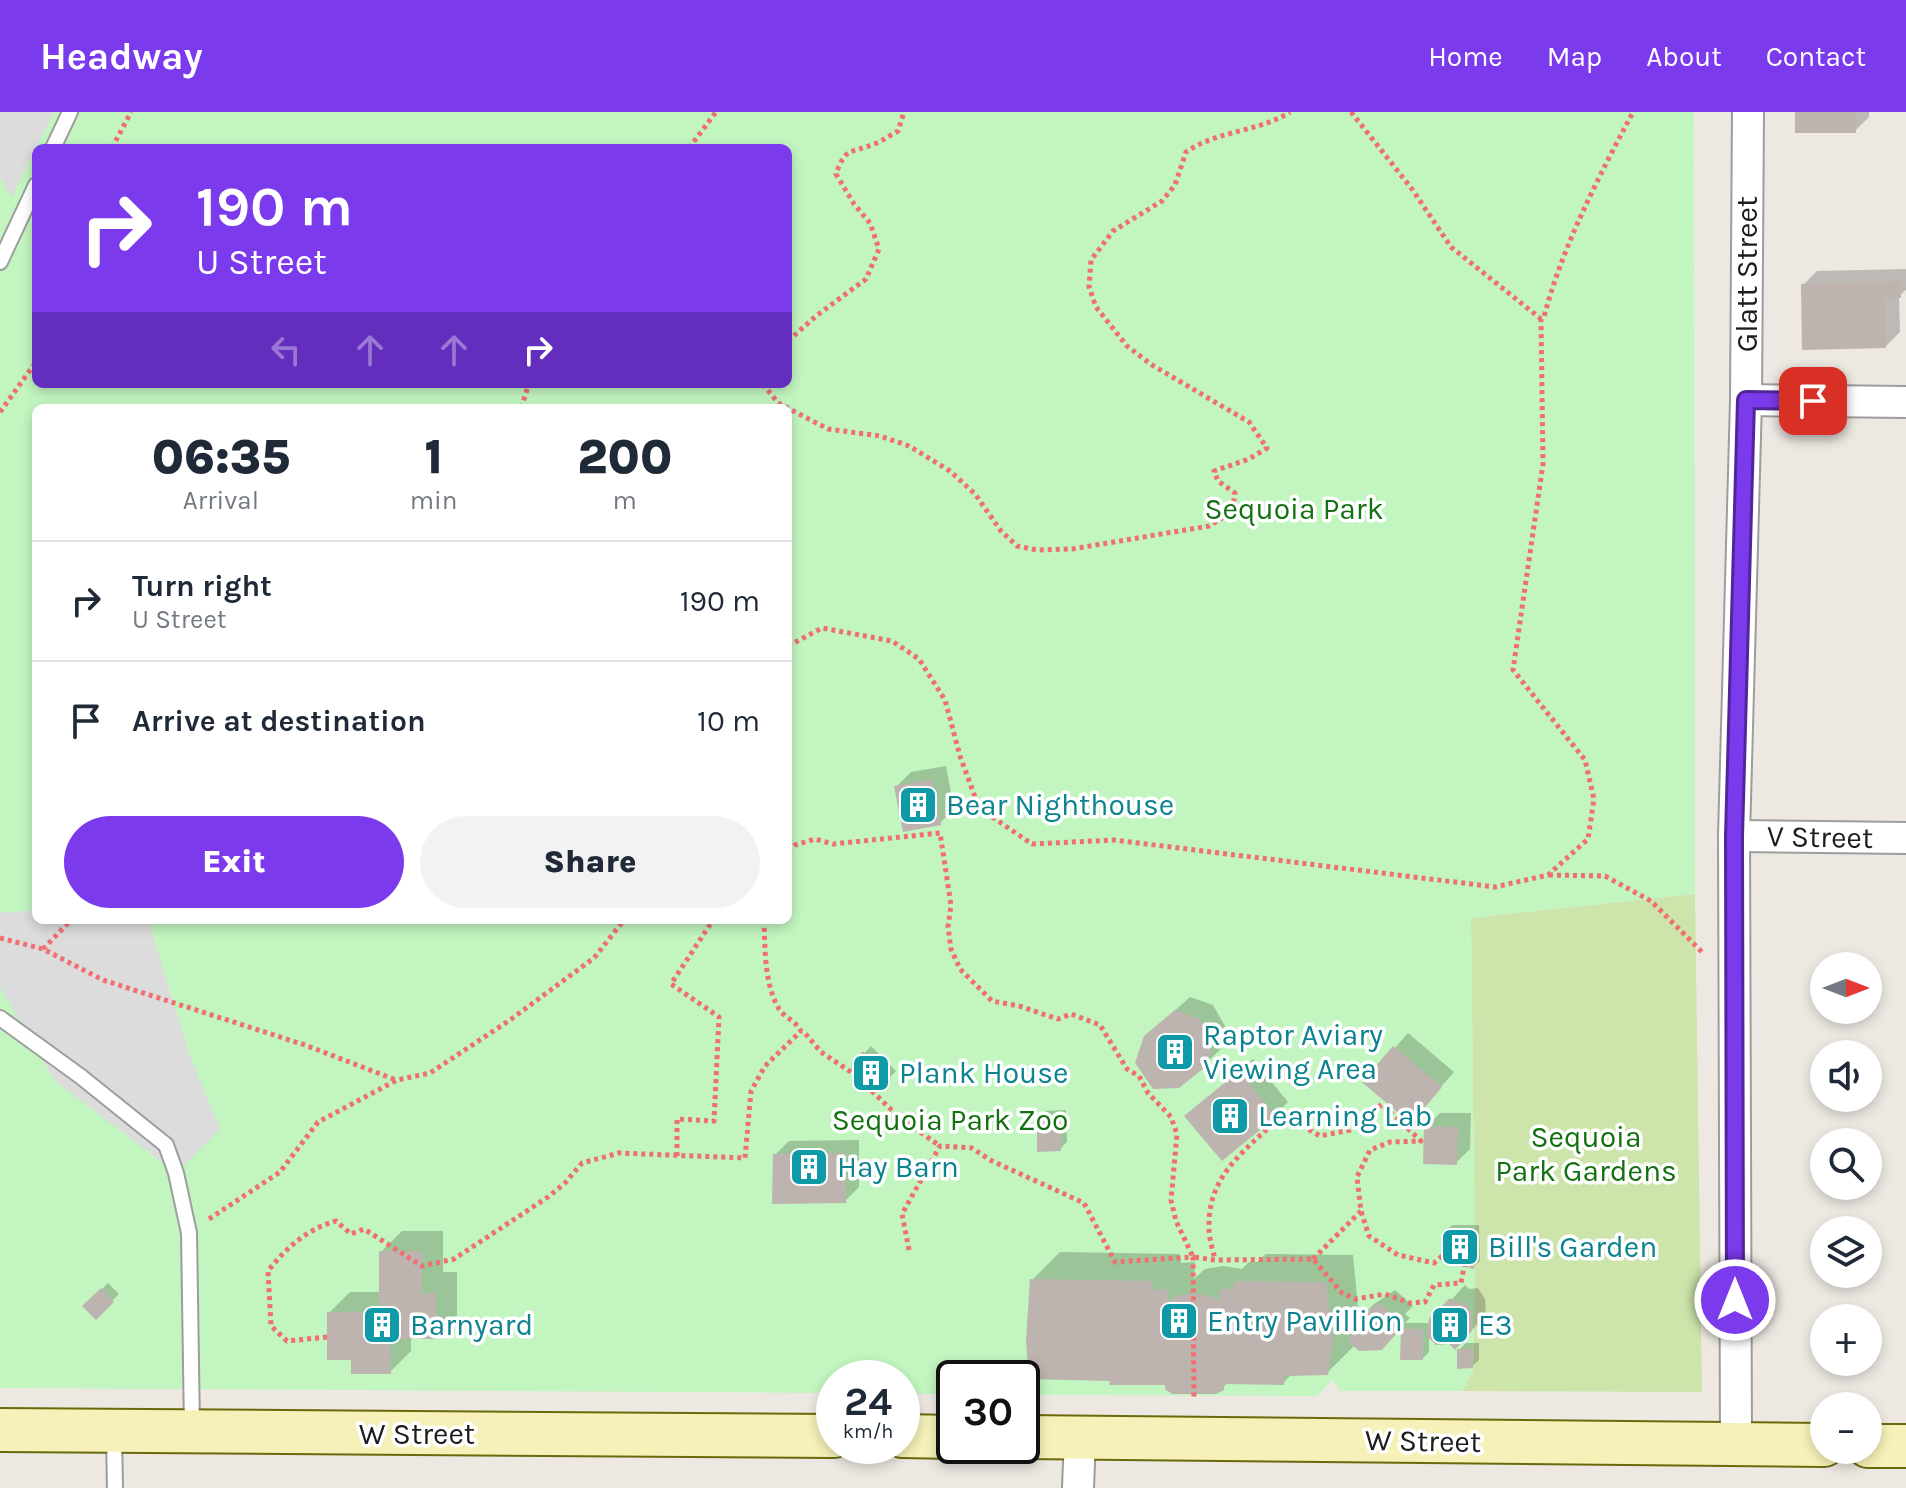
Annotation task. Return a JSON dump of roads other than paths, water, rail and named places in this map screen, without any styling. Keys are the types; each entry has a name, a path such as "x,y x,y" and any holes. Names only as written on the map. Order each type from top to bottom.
{"main road":[{"name":"W Street","path":"0,1430 816,1436"},
{"name":"W Street","path":"1040,1437 1810,1445"},
{"path":"1882,1446 1906,1446"}],"street":[{"name":"Glatt Street","path":"1736,1444 1734,836 1746,400 1748,112"},
{"path":"1746,400 1906,402"},
{"name":"V Street","path":"1734,836 1906,838"},
{"path":"1078,1488 1080,1437"}],"lane":[{"path":"55,144 70,112"},
{"path":"0,262 32,194"},
{"path":"0,1018 80,1076 166,1145 176,1173 189,1233 192,1432"},
{"path":"114,1432 115,1488"}],"place":[{"name":"Bear Nighthouse","path":"918,805"},
{"name":"Raptor Aviary Viewing Area","path":"1175,1052"},
{"name":"Plank House","path":"871,1073"},
{"name":"Learning Lab","path":"1230,1116"},
{"name":"Hay Barn","path":"809,1167"},
{"name":"Bill's Garden","path":"1460,1247"},
{"name":"Entry Pavillion","path":"1179,1321"},
{"name":"Barnyard","path":"382,1325"},
{"name":"E3","path":"1450,1325"}],"park label":[{"name":"Sequoia Park","path":"1294,509"},
{"name":"Sequoia Park Zoo","path":"950,1120"},
{"name":"Sequoia Park Gardens","path":"1586,1154"}]}
